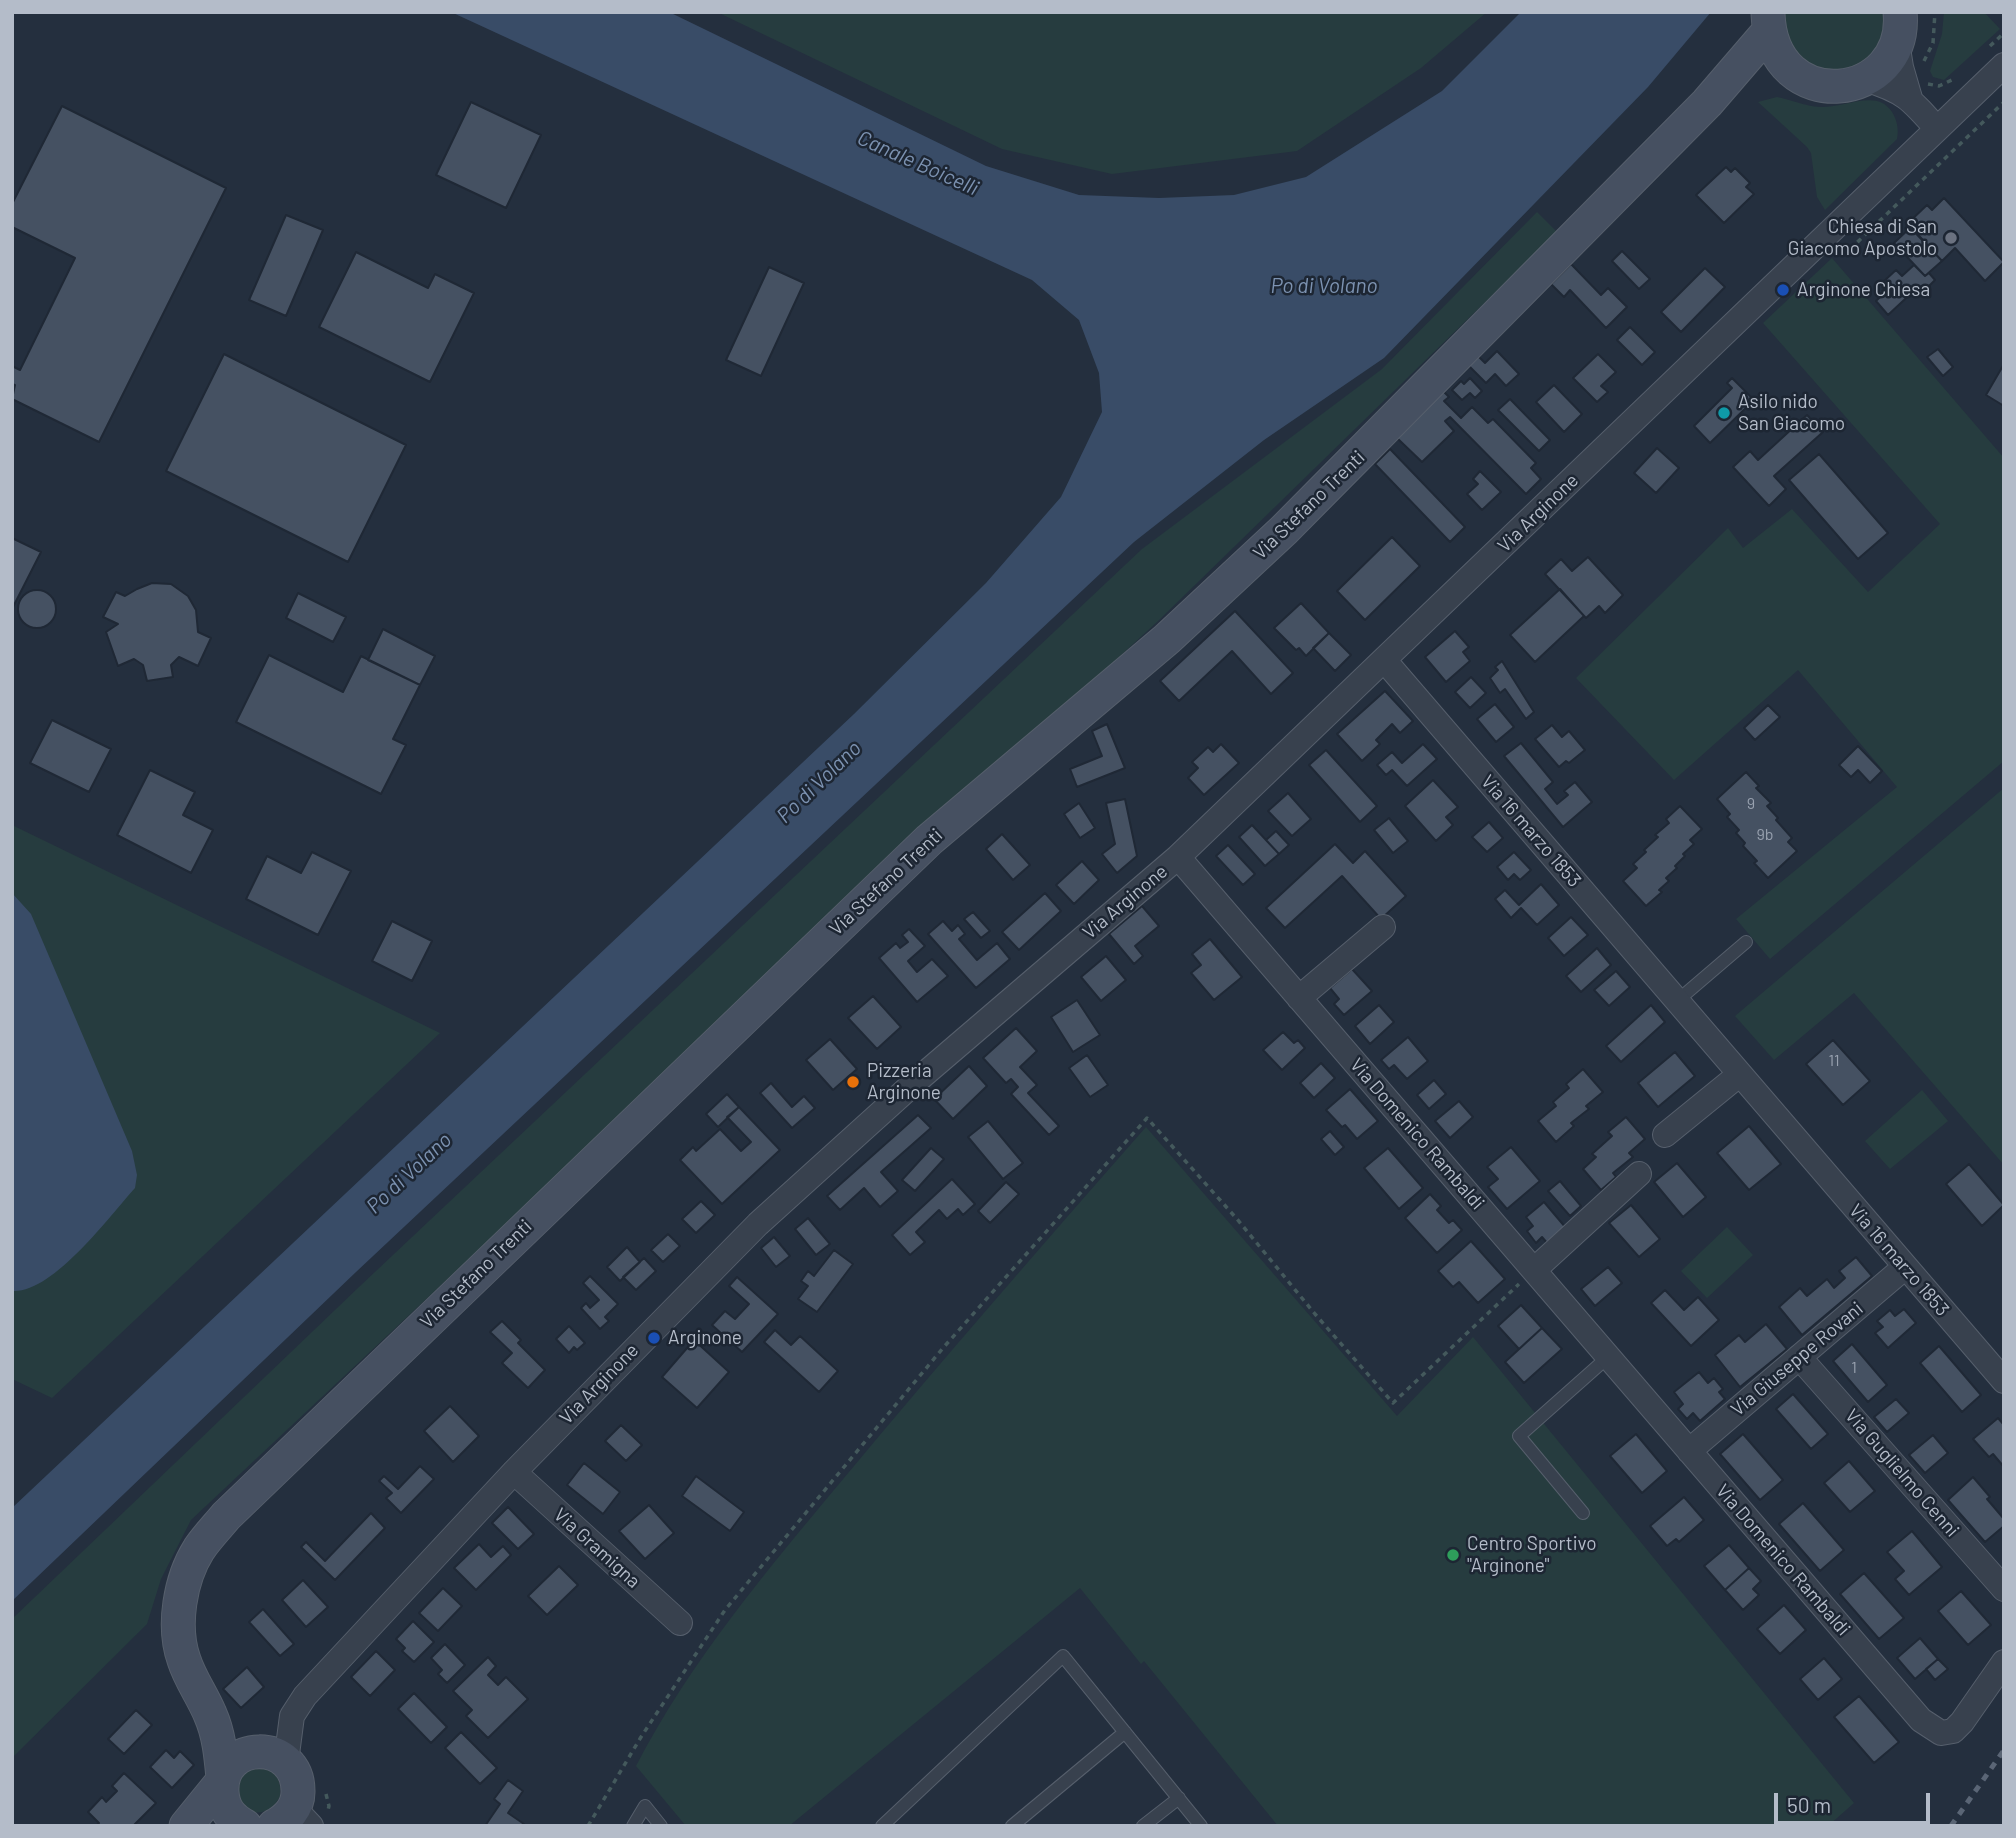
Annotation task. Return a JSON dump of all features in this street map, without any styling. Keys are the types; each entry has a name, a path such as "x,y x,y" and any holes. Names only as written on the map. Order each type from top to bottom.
{"main road":[{"name":"Via Stefano Trenti","path":"1707,103 1756,74 1785,65 1777,53 1769,22"},
{"name":"Via Stefano Trenti","path":"241,1825 228,1812 223,1802 220,1749 210,1714 183,1658 180,1641 180,1610 190,1567 198,1551 226,1516 929,840 1167,639 1302,513 1707,103 1769,22"},
{"path":"1785,65 1801,78 1818,85 1836,87 1865,79 1884,64 1898,27"},
{"name":"Via Stefano Trenti","path":"210,1714 254,1752 268,1752 286,1762"},
{"path":"187,1826 222,1780 229,1766 236,1759 254,1752"},
{"path":"286,1762 296,1779 298,1798 293,1820"}],"street":[{"path":"1898,27 1901,68 1917,90 1937,129"},
{"name":"Via Arginone","path":"286,1762 292,1716 300,1702 514,1472 703,1278 789,1194 914,1083 1178,857 1937,129 1994,58"},
{"path":"1865,79 1917,90"},
{"name":"Via 16 marzo 1853","path":"1385,661 2004,1381"},
{"name":"Via Domenico Rambaldi","path":"1178,857 1921,1720 1933,1730 1947,1733 1953,1731 2004,1662"},
{"path":"1299,998 1383,927"},
{"path":"1665,1135 1740,1074"},
{"path":"1534,1270 1639,1174"},
{"name":"Via Giuseppe Rovani","path":"1689,1451 1905,1267"},
{"name":"Via Guglielmo Cenni","path":"1799,1357 2004,1589"},
{"name":"Via Gramigna","path":"514,1472 680,1623"}],"lane":[{"path":"1678,1002 1746,942"},
{"path":"1583,1513 1519,1436 1608,1357"},
{"path":"882,1826 1063,1656 1201,1826"},
{"path":"1012,1826 1125,1731"},
{"path":"1143,1826 1179,1798"},
{"path":"633,1826 645,1807 661,1826"}],"path":[{"path":"1923,64 1933,43 1935,12"},
{"path":"1994,58 2004,33"},
{"path":"1917,90 1940,86 1955,79 1965,69"},
{"path":"1841,247 1846,253 2004,102"},
{"path":"588,1826 641,1737 725,1610 943,1348 1147,1118 1237,1219 1393,1403 1534,1270"}],"green space":[{"path":"717,12 1487,12 1421,68 1297,151 1112,174 1002,149"},
{"path":"1784,12 1885,12 1879,42 1869,57 1851,68 1829,70 1817,68 1798,58 1792,50"},
{"path":"1944,12 1984,12 2000,29 1944,80 1933,77 1930,71 1942,34"},
{"path":"1777,97 1820,107 1878,101 1886,105 1894,115 1898,128 1897,139 1825,210 1817,197 1811,153 1758,102"},
{"path":"1537,212 1557,232 1157,622 619,1118 191,1520 161,1579 147,1624 12,1758 12,1619 359,1287 1142,549 1382,369"},
{"path":"1832,258 2004,458 2004,761 1770,959 1736,919 1897,787 1798,670 1674,780 1576,678 1728,528 1743,548 1792,509 1868,592 1940,524 1763,323"},
{"path":"2004,788 2004,1165 1854,993 1774,1060 1735,1016"},
{"path":"12,825 440,1033 52,1398 12,1379"},
{"path":"1922,1090 1948,1121 1890,1169 1865,1141"},
{"path":"1146,1127 1397,1416 1473,1337 1854,1803 1828,1826 1278,1826 1144,1661 1141,1664 1080,1588 789,1826 686,1826 636,1766 681,1689 732,1616 815,1512"},
{"path":"1727,1227 1753,1255 1707,1298 1681,1271"},
{"path":"260,1765 276,1776 280,1785 280,1796 268,1810 253,1812 241,1807 234,1784 238,1776"}],"water":[{"name":"Po di Volano","path":"451,12 669,12 986,166 1079,195 1159,198 1234,195 1306,177 1442,91 1521,12 1711,12 1648,87 1384,358 1264,440 1134,542 356,1272 12,1601 12,1508 854,714 986,583 1061,497 1102,412 1099,373 1079,320 1032,280"},
{"path":"12,893 31,914 132,1151 137,1175 135,1188 62,1267 28,1289 12,1291"}],"building":[{"path":"471,102 541,135 506,208 436,175"},
{"path":"62,106 226,188 99,442 12,399 15,385 12,384 12,366 20,370 75,258 12,227 12,204"},
{"path":"1726,167 1731,172 1735,168 1750,183 1746,187 1754,194 1724,223 1696,195"},
{"name":"Chiesa di San Giacomo Apostolo","path":"1944,198 2004,262 1985,281 1955,248 1942,261 1907,224 1927,205 1932,210"},
{"path":"286,215 323,230 286,316 249,300"},
{"path":"1911,227 1942,261 1925,276 1894,243"},
{"path":"1622,251 1650,279 1639,289 1612,261"},
{"path":"356,252 428,288 435,274 474,293 430,382 319,327"},
{"path":"1571,264 1601,295 1608,288 1627,307 1606,328 1570,290 1564,297 1551,284"},
{"path":"1914,265 1925,276 1929,273 1935,280 1924,291 1919,286 1888,315 1876,301 1889,288 1883,282 1896,270 1902,276"},
{"path":"769,267 804,283 761,376 726,360"},
{"path":"1705,268 1725,287 1681,332 1661,312"},
{"path":"1630,327 1655,352 1642,365 1617,340"},
{"path":"1938,349 1953,367 1943,376 1927,357"},
{"path":"1497,351 1519,374 1506,386 1495,374 1486,383 1468,365 1478,356 1485,363"},
{"path":"224,354 406,445 348,562 166,471"},
{"path":"1598,354 1616,372 1601,386 1608,392 1597,402 1573,378"},
{"path":"2004,364 2004,406 1986,395"},
{"path":"1470,378 1482,391 1475,398 1470,393 1462,400 1452,390 1461,381 1464,384"},
{"name":"Asilo nido San Giacomo","path":"1732,378 1754,400 1710,443 1694,426 1732,388 1727,383"},
{"path":"1554,385 1582,414 1564,432 1536,402"},
{"path":"1439,387 1449,397 1444,401 1461,418 1472,407 1488,423 1493,419 1536,463 1531,468 1541,479 1526,494 1450,417 1445,421 1454,431 1422,462 1397,438"},
{"path":"1510,399 1550,440 1539,451 1498,410"},
{"path":"1807,415 1823,432 1774,476 1786,489 1769,506 1733,467 1750,451 1758,460"},
{"path":"1657,448 1679,468 1656,493 1634,473"},
{"path":"1390,449 1465,527 1450,542 1375,464"},
{"path":"1819,454 1888,533 1858,559 1789,480"},
{"path":"1480,471 1501,492 1482,510 1467,494 1478,484 1473,479"},
{"path":"1392,537 1420,566 1365,620 1337,591"},
{"path":"12,538 41,552 12,609"},
{"path":"1588,557 1623,595 1605,613 1599,606 1586,618 1545,574 1561,559 1572,571"},
{"path":"152,583 171,584 188,596 196,610 198,632 211,638 198,666 179,657 171,665 173,677 147,681 143,665 134,659 118,666 106,632 118,624 103,617 116,592 125,596"},
{"path":"1560,589 1584,616 1535,662 1510,635"},
{"path":"37,590 50,596 56,609 50,622 37,628 24,622 18,609 24,596"},
{"path":"298,593 346,617 333,642 286,618"},
{"path":"1301,603 1329,633 1306,656 1274,628"},
{"path":"1235,611 1293,673 1271,694 1232,651 1179,701 1160,681"},
{"path":"383,629 435,656 420,685 368,660"},
{"path":"1455,631 1469,647 1463,652 1470,661 1446,682 1425,657"},
{"path":"1329,633 1351,655 1335,671 1313,648"},
{"path":"269,655 343,692 361,656 420,685 393,739 406,745 381,794 236,722"},
{"path":"1502,661 1534,712 1526,719 1505,689 1500,693 1490,678 1498,670 1495,667"},
{"path":"1471,677 1486,693 1470,708 1455,692"},
{"path":"1385,691 1413,721 1400,733 1392,724 1376,740 1380,744 1362,761 1337,734"},
{"path":"1495,704 1514,727 1496,742 1477,719"},
{"path":"1768,705 1780,717 1755,740 1744,728"},
{"path":"52,720 111,749 89,792 30,763"},
{"path":"1107,724 1125,768 1077,787 1070,769 1102,756 1092,731"},
{"path":"1552,725 1562,737 1569,731 1585,750 1569,763 1566,761 1559,767 1535,739"},
{"path":"1521,743 1553,782 1545,789 1557,804 1568,795 1564,791 1575,782 1592,802 1563,827 1504,756"},
{"path":"1221,744 1239,763 1204,795 1188,778 1198,768 1192,762 1208,747 1213,752"},
{"path":"1423,744 1437,759 1407,786 1392,770 1386,775 1377,765 1392,752 1402,763"},
{"path":"1858,746 1882,771 1870,783 1858,770 1851,777 1839,765"},
{"path":"1326,750 1377,806 1360,822 1309,765"},
{"path":"150,770 195,792 183,815 213,830 191,873 117,835"},
{"path":"1746,772 1759,786 1756,788 1771,803 1767,806 1792,838 1788,842 1797,851 1768,878 1743,846 1745,843 1736,833 1739,830 1727,817 1730,814 1717,799"},
{"path":"1433,780 1458,807 1446,817 1453,825 1436,841 1405,806"},
{"path":"1288,793 1311,819 1292,836 1268,811"},
{"path":"1125,799 1137,856 1117,873 1102,854 1115,844 1106,803"},
{"path":"1079,803 1095,828 1080,838 1064,814"},
{"path":"1680,806 1702,829 1690,840 1694,844 1683,854 1685,856 1675,866 1677,868 1666,878 1669,881 1659,890 1662,892 1646,906 1623,881 1637,868 1633,864 1658,837 1655,835 1669,823 1666,819"},
{"path":"1389,818 1408,841 1393,853 1374,830"},
{"path":"1489,822 1503,838 1487,852 1472,837"},
{"path":"1252,825 1279,854 1265,866 1239,837"},
{"path":"1276,831 1289,845 1279,854 1266,840"},
{"path":"1002,834 1030,865 1013,880 986,849"},
{"path":"1335,844 1353,863 1365,851 1406,896 1381,919 1342,876 1285,928 1266,908"},
{"path":"1228,845 1255,874 1243,885 1216,856"},
{"path":"312,852 351,871 318,935 246,899 267,856 301,873"},
{"path":"1514,852 1531,870 1520,880 1514,874 1508,880 1497,867"},
{"path":"1082,861 1099,880 1074,904 1056,885"},
{"path":"1541,884 1559,905 1537,925 1521,908 1511,918 1495,899 1505,890 1519,905"},
{"path":"1045,893 1061,911 1019,950 1002,932"},
{"path":"1142,906 1159,926 1135,946 1143,956 1134,964 1109,934"},
{"path":"973,912 990,931 981,938 964,919"},
{"path":"1571,917 1588,935 1564,956 1548,938"},
{"path":"392,921 432,941 412,981 372,961"},
{"path":"943,921 952,931 958,925 965,934 959,939 977,960 997,943 1010,959 976,988 928,934"},
{"path":"909,929 925,946 908,961 917,972 932,959 948,976 917,1002 879,958 896,943 900,948 908,942 902,935"},
{"path":"1210,939 1242,977 1214,1000 1191,973 1201,965 1192,954"},
{"path":"1597,948 1611,965 1581,992 1566,976"},
{"path":"1106,956 1126,980 1101,1001 1081,977"},
{"path":"1352,969 1372,991 1344,1015 1334,1004 1339,999 1330,988"},
{"path":"1616,971 1630,987 1609,1006 1594,990"},
{"path":"873,996 901,1027 877,1049 848,1018"},
{"path":"1077,1000 1100,1035 1073,1052 1051,1017"},
{"path":"1379,1005 1394,1022 1370,1044 1355,1026"},
{"path":"1651,1005 1665,1022 1621,1062 1606,1046"},
{"path":"1016,1028 1037,1051 1020,1067 1037,1085 1028,1093 1059,1126 1049,1135 1011,1094 1018,1087 1011,1079 1006,1083 983,1058"},
{"path":"1283,1032 1294,1043 1298,1040 1305,1048 1282,1070 1263,1050"},
{"path":"1408,1037 1428,1061 1407,1079 1394,1065 1389,1069 1381,1060"},
{"path":"830,1039 857,1069 833,1090 806,1060"},
{"path":"1833,1040 1870,1081 1843,1105 1806,1064"},
{"path":"1675,1052 1695,1076 1658,1107 1638,1083"},
{"path":"1087,1055 1108,1085 1090,1097 1069,1068"},
{"path":"1321,1063 1335,1078 1314,1098 1300,1083"},
{"path":"969,1066 987,1086 953,1119 934,1099"},
{"path":"1583,1069 1603,1092 1586,1106 1589,1109 1571,1123 1574,1126 1556,1142 1538,1121 1556,1106 1553,1102 1569,1088 1566,1084"},
{"path":"1434,1080 1446,1094 1429,1109 1417,1095"},
{"path":"771,1083 792,1107 804,1096 815,1108 792,1128 760,1093"},
{"path":"1350,1089 1378,1121 1357,1139 1326,1110"},
{"path":"727,1094 739,1107 718,1127 706,1114"},
{"path":"1459,1101 1473,1117 1450,1138 1435,1121"},
{"path":"739,1107 780,1150 722,1204 680,1160 693,1147 696,1151 720,1129 741,1151 751,1142 727,1117"},
{"path":"918,1115 931,1128 881,1172 898,1191 880,1207 864,1188 840,1210 827,1196"},
{"path":"1626,1117 1645,1139 1629,1153 1633,1157 1613,1173 1616,1177 1601,1190 1583,1169 1596,1157 1592,1154 1612,1136 1608,1132"},
{"path":"988,1121 1023,1163 1003,1179 968,1137"},
{"path":"1749,1126 1781,1164 1749,1190 1717,1153"},
{"path":"1330,1131 1344,1147 1335,1155 1321,1139"},
{"path":"1511,1147 1540,1181 1507,1209 1488,1187 1498,1179 1487,1167"},
{"path":"931,1148 944,1159 915,1191 902,1180"},
{"path":"1388,1148 1423,1188 1399,1209 1364,1168"},
{"path":"1677,1163 1706,1197 1683,1217 1654,1182"},
{"path":"1969,1164 2004,1205 1982,1226 1946,1184"},
{"path":"952,1179 975,1204 963,1215 958,1209 947,1219 939,1210 916,1232 925,1242 910,1255 892,1235"},
{"path":"1560,1181 1581,1206 1570,1216 1548,1191"},
{"path":"1006,1182 1019,1194 990,1223 978,1211"},
{"path":"1430,1194 1441,1206 1437,1210 1449,1223 1453,1220 1462,1230 1437,1253 1405,1218"},
{"path":"701,1201 715,1215 696,1233 682,1219"},
{"path":"1544,1202 1566,1228 1548,1244 1542,1237 1536,1243 1527,1231 1533,1226 1526,1217"},
{"path":"1631,1205 1660,1239 1639,1257 1609,1223"},
{"path":"808,1218 830,1244 816,1255 795,1229"},
{"path":"668,1234 680,1246 663,1262 651,1250"},
{"path":"774,1237 790,1256 776,1267 761,1248"},
{"path":"1471,1241 1505,1279 1478,1303 1459,1282 1453,1287 1438,1271"},
{"path":"627,1247 640,1262 620,1281 607,1267"},
{"path":"834,1250 853,1264 817,1312 798,1299 808,1286 801,1281 808,1271 814,1276"},
{"path":"1856,1257 1872,1276 1802,1335 1779,1307 1800,1288 1807,1296 1827,1279 1834,1288 1845,1278 1839,1271"},
{"path":"644,1258 656,1271 636,1290 623,1277"},
{"path":"1608,1267 1622,1283 1595,1306 1581,1289"},
{"path":"590,1276 618,1304 605,1317 609,1321 600,1329 581,1308 586,1303 590,1308 599,1300 583,1283"},
{"path":"737,1277 778,1314 742,1352 712,1325 725,1311 735,1319 749,1304 729,1286"},
{"path":"1665,1290 1684,1310 1698,1297 1719,1320 1691,1346 1651,1303"},
{"path":"1521,1305 1542,1328 1519,1349 1498,1326"},
{"path":"1904,1309 1916,1323 1888,1348 1875,1333 1883,1327 1877,1321 1890,1310 1895,1316"},
{"path":"502,1321 521,1340 518,1343 545,1370 528,1388 502,1363 512,1353 490,1332"},
{"path":"1766,1324 1787,1349 1740,1387 1715,1355 1739,1335 1745,1342"},
{"path":"569,1326 585,1343 577,1350 574,1347 569,1353 556,1339"},
{"path":"1542,1328 1562,1349 1524,1383 1505,1362"},
{"path":"775,1330 791,1345 800,1336 838,1371 819,1392 764,1342"},
{"path":"694,1340 729,1372 697,1408 662,1377"},
{"path":"1852,1344 1887,1385 1868,1402 1833,1361"},
{"path":"1939,1346 1981,1395 1962,1412 1920,1363"},
{"path":"1699,1372 1708,1383 1714,1378 1723,1389 1719,1392 1725,1399 1700,1421 1693,1413 1687,1419 1678,1409 1683,1404 1674,1392"},
{"path":"1793,1394 1828,1434 1811,1449 1776,1409"},
{"path":"1896,1399 1909,1413 1887,1432 1874,1417"},
{"path":"450,1406 479,1436 453,1462 424,1431"},
{"path":"1998,1418 2004,1425 2004,1467 1993,1454 1989,1457 1973,1439"},
{"path":"621,1425 642,1445 626,1461 605,1441"},
{"path":"1636,1434 1667,1471 1642,1493 1610,1456"},
{"path":"1743,1434 1783,1480 1760,1500 1720,1454"},
{"path":"1933,1435 1948,1453 1925,1473 1909,1455"},
{"path":"1849,1461 1875,1491 1850,1512 1824,1483"},
{"path":"584,1463 620,1492 603,1514 567,1485"},
{"path":"420,1466 434,1479 401,1513 386,1498 392,1493 379,1481 384,1476 398,1489"},
{"path":"696,1476 744,1512 730,1531 682,1496"},
{"path":"1973,1477 2004,1519 2004,1526 1985,1542 1948,1500"},
{"path":"1684,1497 1704,1520 1679,1542 1676,1539 1667,1546 1650,1526"},
{"path":"1803,1503 1844,1550 1820,1571 1779,1524"},
{"path":"649,1505 674,1533 645,1559 619,1531"},
{"path":"508,1507 534,1534 518,1549 492,1523"},
{"path":"371,1513 385,1528 335,1580 301,1547 306,1542 325,1561"},
{"path":"1912,1531 1942,1567 1909,1595 1895,1579 1904,1571 1887,1552"},
{"path":"479,1544 491,1557 503,1546 511,1555 476,1590 454,1568"},
{"path":"1729,1545 1749,1568 1725,1590 1704,1566"},
{"path":"559,1566 578,1585 547,1615 528,1596"},
{"path":"1749,1568 1761,1581 1753,1589 1759,1595 1743,1610 1725,1590"},
{"path":"1864,1573 1904,1618 1879,1639 1840,1594"},
{"path":"303,1580 328,1607 306,1627 282,1600"},
{"path":"443,1588 462,1606 438,1631 419,1613"},
{"path":"1961,1591 1991,1625 1968,1645 1938,1611"},
{"path":"1784,1605 1806,1630 1780,1654 1757,1629"},
{"path":"263,1609 294,1644 280,1656 249,1622"},
{"path":"413,1621 434,1642 414,1662 402,1651 405,1648 396,1639"},
{"path":"1920,1638 1938,1659 1915,1679 1897,1658"},
{"path":"445,1644 465,1665 447,1683 438,1674 442,1670 431,1658"},
{"path":"376,1651 395,1670 370,1696 351,1677"},
{"path":"488,1657 496,1666 488,1675 498,1685 506,1677 528,1699 488,1738 466,1716 472,1710 453,1691"},
{"path":"1824,1658 1842,1679 1818,1700 1800,1679"},
{"path":"1938,1659 1948,1669 1935,1680 1926,1669"},
{"path":"247,1667 264,1687 241,1708 223,1689"},
{"path":"414,1693 447,1727 431,1743 398,1709"},
{"path":"1859,1696 1899,1742 1874,1763 1834,1717"},
{"path":"136,1710 152,1725 124,1754 108,1739"},
{"path":"461,1732 497,1768 480,1784 445,1748"},
{"path":"166,1750 174,1758 180,1751 194,1765 172,1788 150,1767"},
{"path":"124,1773 156,1803 133,1826 96,1826 99,1823 88,1812 102,1797 106,1802 117,1791 112,1786"},
{"path":"508,1780 523,1791 508,1813 524,1824 485,1826 500,1804 494,1799"}],"railway":[{"path":"1951,1826 2004,1750"}],"place":[{"name":"Chiesa di San Giacomo Apostolo","path":"1951,238"},
{"name":"Arginone Chiesa","path":"1783,290"},
{"name":"Asilo nido San Giacomo","path":"1724,413"},
{"name":"Pizzeria Arginone","path":"853,1082"},
{"name":"Arginone","path":"654,1338"},
{"name":"Centro Sportivo \"Arginone\"","path":"1453,1555"}],"water label":[{"name":"Canale Boicelli","path":"918,163"}]}
